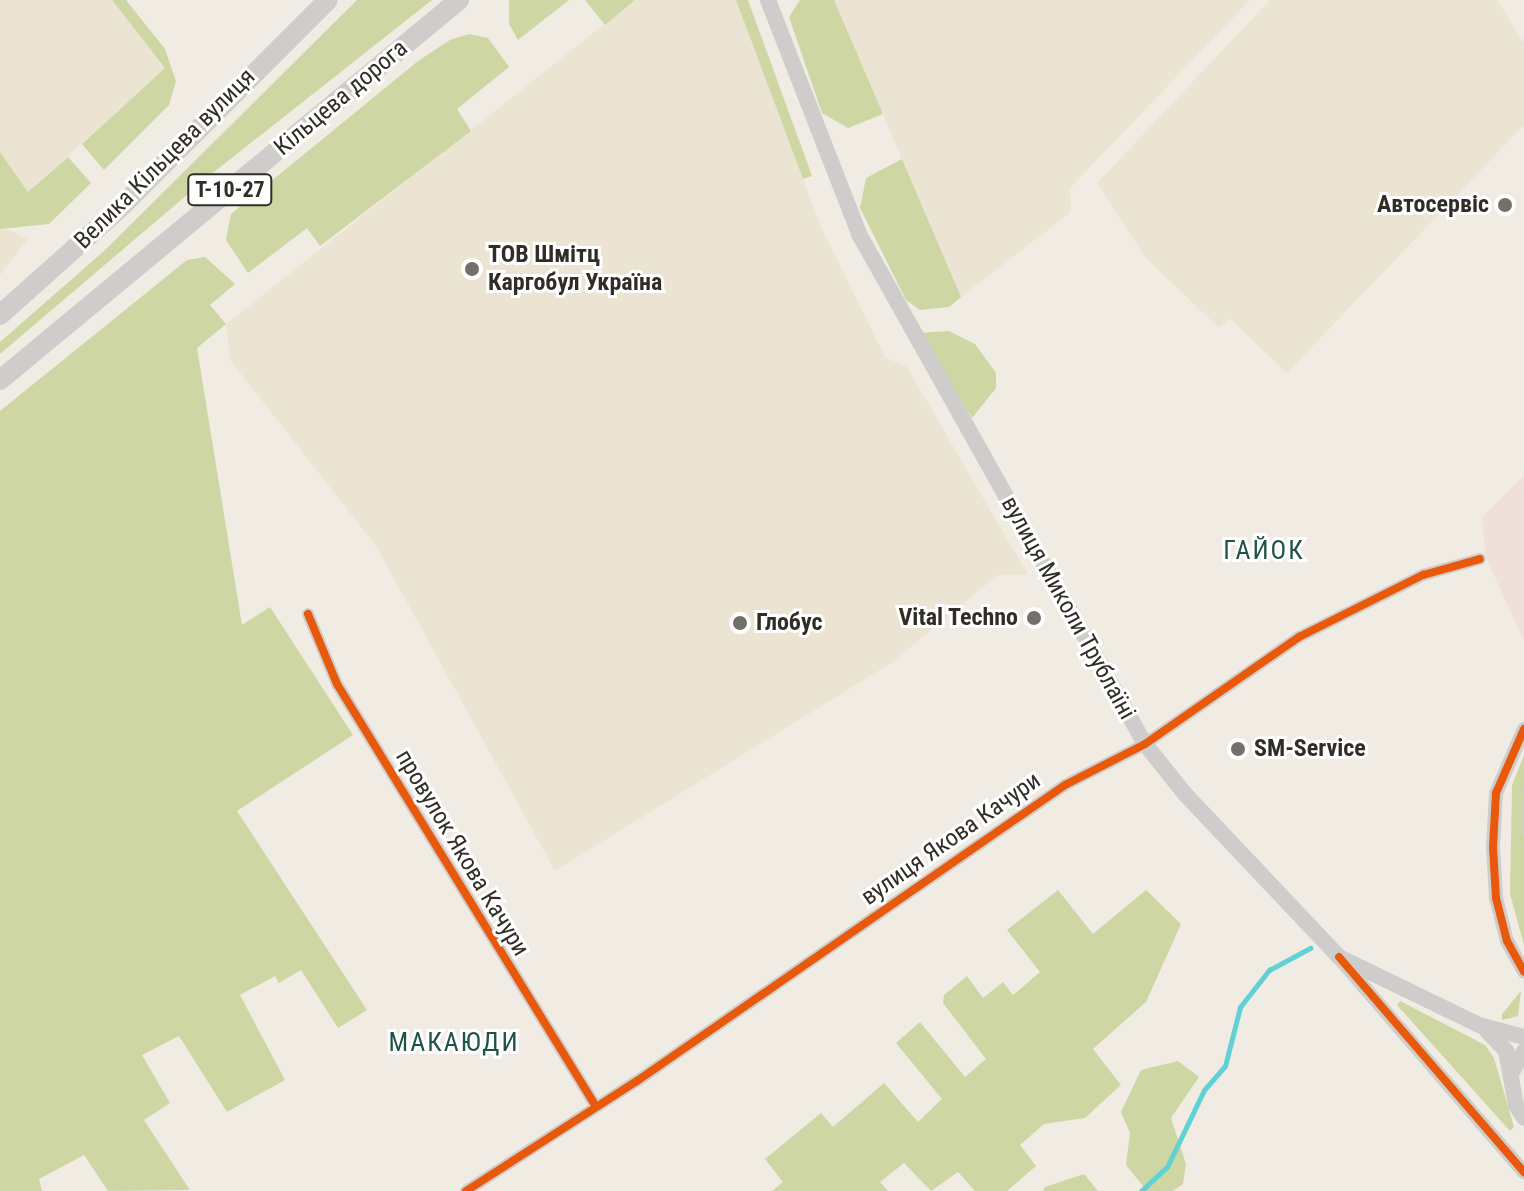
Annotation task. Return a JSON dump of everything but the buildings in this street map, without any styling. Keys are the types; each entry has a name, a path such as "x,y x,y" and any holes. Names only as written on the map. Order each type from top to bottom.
{"highway":[{"name":"Велика Кільцева вулиця","path":"0,315 122,206 328,0"},
{"name":"Кільцева дорога","path":"0,380 459,0"}],"main road":[{"name":"вулиця Миколи Трублаїні","path":"768,0 859,234 1145,744 1185,794 1339,957"},
{"path":"1339,957 1521,1048"},
{"path":"1479,1025 1506,1051 1521,1048"},
{"path":"1521,1048 1516,1105 1524,1118"}],"street":[{"name":"вулиця Якова Качури","path":"466,1191 1065,785 1145,744 1299,637 1423,575 1480,559"},
{"name":"провулок Якова Качури","path":"308,614 337,684 595,1105"},
{"path":"1524,729 1496,793 1493,847 1496,898 1507,941 1524,972"},
{"name":"вулиця Миколи Трублаїні","path":"1339,957 1524,1172"}],"shaded area":[{"path":"0,0 112,0 165,68 28,192 0,152"},
{"path":"635,0 736,0 821,227 885,357 907,367 1028,575 998,575 891,663 555,871 376,546 230,360 226,324"},
{"path":"834,0 1250,0 1070,188 1071,212 961,297"},
{"path":"1270,0 1497,0 1524,43 1524,125 1287,373 1229,318 1219,328 1145,257 1097,183"},
{"path":"0,226 28,239 0,275"},
{"path":"1524,475 1524,641 1486,558 1482,517"}],"green space":[{"path":"112,0 126,0 165,49 176,81 169,105 104,170 82,144 165,68"},
{"path":"357,0 432,0 214,172 0,354 0,342 104,251"},
{"path":"509,0 569,0 518,40 509,24"},
{"path":"585,0 635,0 605,25"},
{"path":"736,0 748,0 812,176 803,179"},
{"path":"800,0 834,0 883,114 848,128 822,113 789,17"},
{"path":"469,34 488,38 509,67 457,109 471,131 320,246 307,228 248,273 226,240 231,214 418,61 450,40"},
{"path":"0,152 28,192 68,157 91,183 49,224 0,229"},
{"path":"902,159 961,297 949,307 920,310 906,300 860,208 866,178"},
{"path":"205,257 235,284 210,305 226,324 197,348 242,625 270,607 353,735 237,811 367,1010 338,1028 301,970 279,983 275,976 240,995 285,1080 227,1112 179,1036 142,1055 170,1103 144,1120 190,1190 108,1191 84,1155 39,1179 42,1191 0,1191 0,411 187,260"},
{"path":"949,331 975,344 996,373 996,388 972,418 919,333"},
{"path":"1524,755 1524,945 1510,894 1512,785"},
{"path":"1058,890 1093,934 1146,890 1181,924 1146,1002 1093,1049 1121,1085 1085,1118 1044,1124 1020,1145 1036,1166 1007,1191 975,1191 958,1172 931,1191 904,1163 880,1182 888,1191 772,1191 783,1182 765,1159 821,1113 833,1127 884,1083 918,1122 942,1099 896,1043 920,1022 965,1077 986,1059 943,1003 944,995 967,976 983,998 1003,982 1013,995 1040,972 1007,930"},
{"path":"1521,991 1518,1016 1502,1020 1502,1014"},
{"path":"1400,1001 1485,1045 1494,1058 1514,1127 1510,1131 1397,1005"},
{"path":"1178,1061 1199,1077 1171,1118 1186,1164 1183,1184 1173,1191 1147,1191 1126,1165 1130,1133 1121,1112 1141,1070"},
{"path":"1084,1174 1098,1191 1043,1191 1045,1187"}],"waterway":[{"path":"1141,1191 1167,1167 1204,1090 1225,1066 1240,1007 1269,970 1310,948"}],"tram line":[{"path":"1524,786 1524,836"}],"cycle path":[{"path":"466,1191 637,1081 1065,785 1145,744 1299,637 1423,575 1480,559"},
{"path":"308,614 337,684 595,1105"},
{"path":"1524,729 1496,793 1493,847 1496,898 1507,941 1524,972"},
{"path":"1339,957 1524,1172"}],"place":[{"name":"Автосервіс","path":"1505,205"},
{"name":"ТОВ Шмітц Каргобул Україна","path":"472,269"},
{"name":"Vital Techno","path":"1034,618"},
{"name":"Глобус","path":"740,623"},
{"name":"SM-Service","path":"1238,749"}],"district":[{"name":"ГАЙОК","path":"1264,551"},
{"name":"МАКАЮДИ","path":"454,1043"}]}
